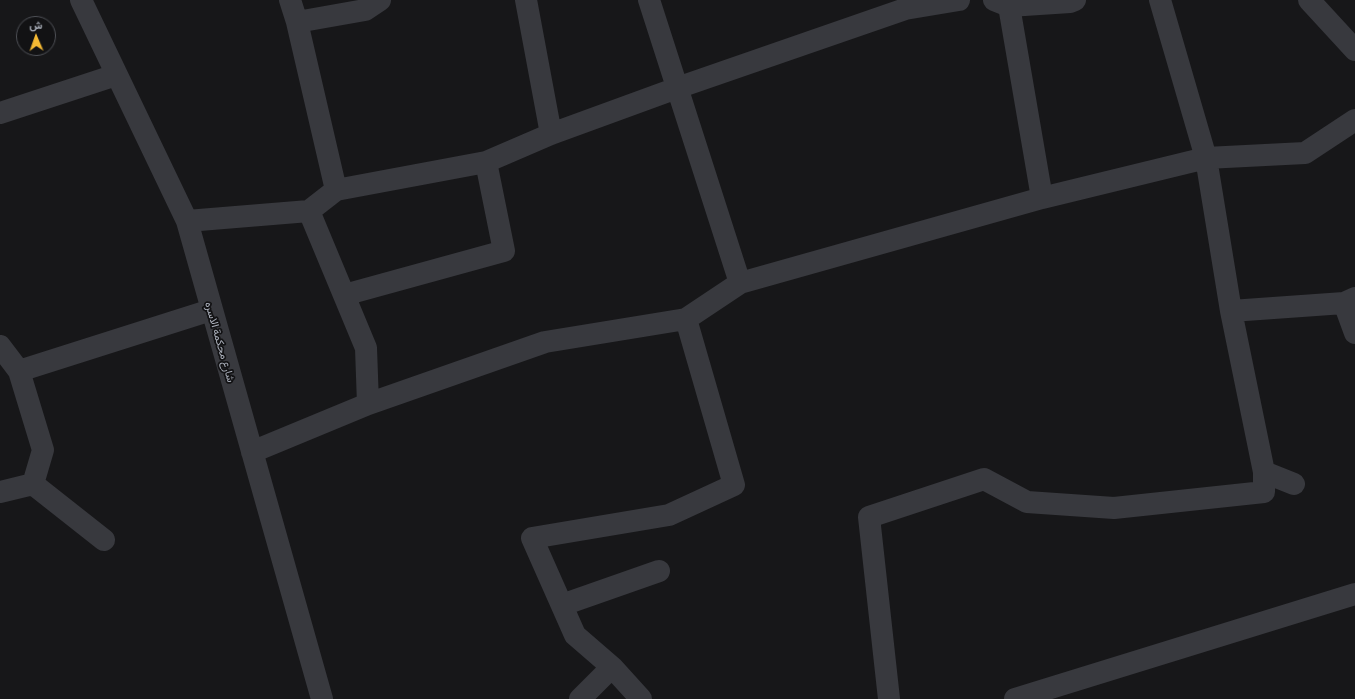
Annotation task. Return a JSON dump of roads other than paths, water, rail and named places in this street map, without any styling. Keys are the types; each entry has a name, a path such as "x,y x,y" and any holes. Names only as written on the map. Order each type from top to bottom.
{"street":[{"name":"شارع محكمة الاسره","path":"81,0 187,221 322,699"},
{"path":"290,0 297,22 336,190"},
{"path":"297,22 365,10 380,0"},
{"path":"526,0 551,134"},
{"path":"649,0 676,88 740,283"},
{"path":"187,221 309,211 336,190 486,162 551,134 676,88 905,9 959,0"},
{"path":"1042,198 1002,3 1075,0"},
{"path":"889,699 869,517 984,478 1027,502 1114,508 1264,492 1264,472 1230,311 1206,158 1160,0"},
{"path":"1308,0 1355,50"},
{"path":"0,114 116,75"},
{"path":"252,452 368,404 545,342 686,319 740,283 1042,198 1206,158 1305,153 1355,120"},
{"path":"344,295 504,251 486,162"},
{"path":"309,211 366,348 368,404"},
{"path":"1230,311 1350,301 1355,333"},
{"path":"19,371 211,310"},
{"path":"641,699 612,667 575,635 532,538 668,515 734,485 686,319"},
{"path":"0,346 19,371 43,450 33,484"},
{"path":"1264,472 1294,484"},
{"path":"0,492 33,484"},
{"path":"33,484 104,540"},
{"path":"562,605 659,571"},
{"path":"1015,699 1355,594"},
{"path":"580,699 612,667"}]}
